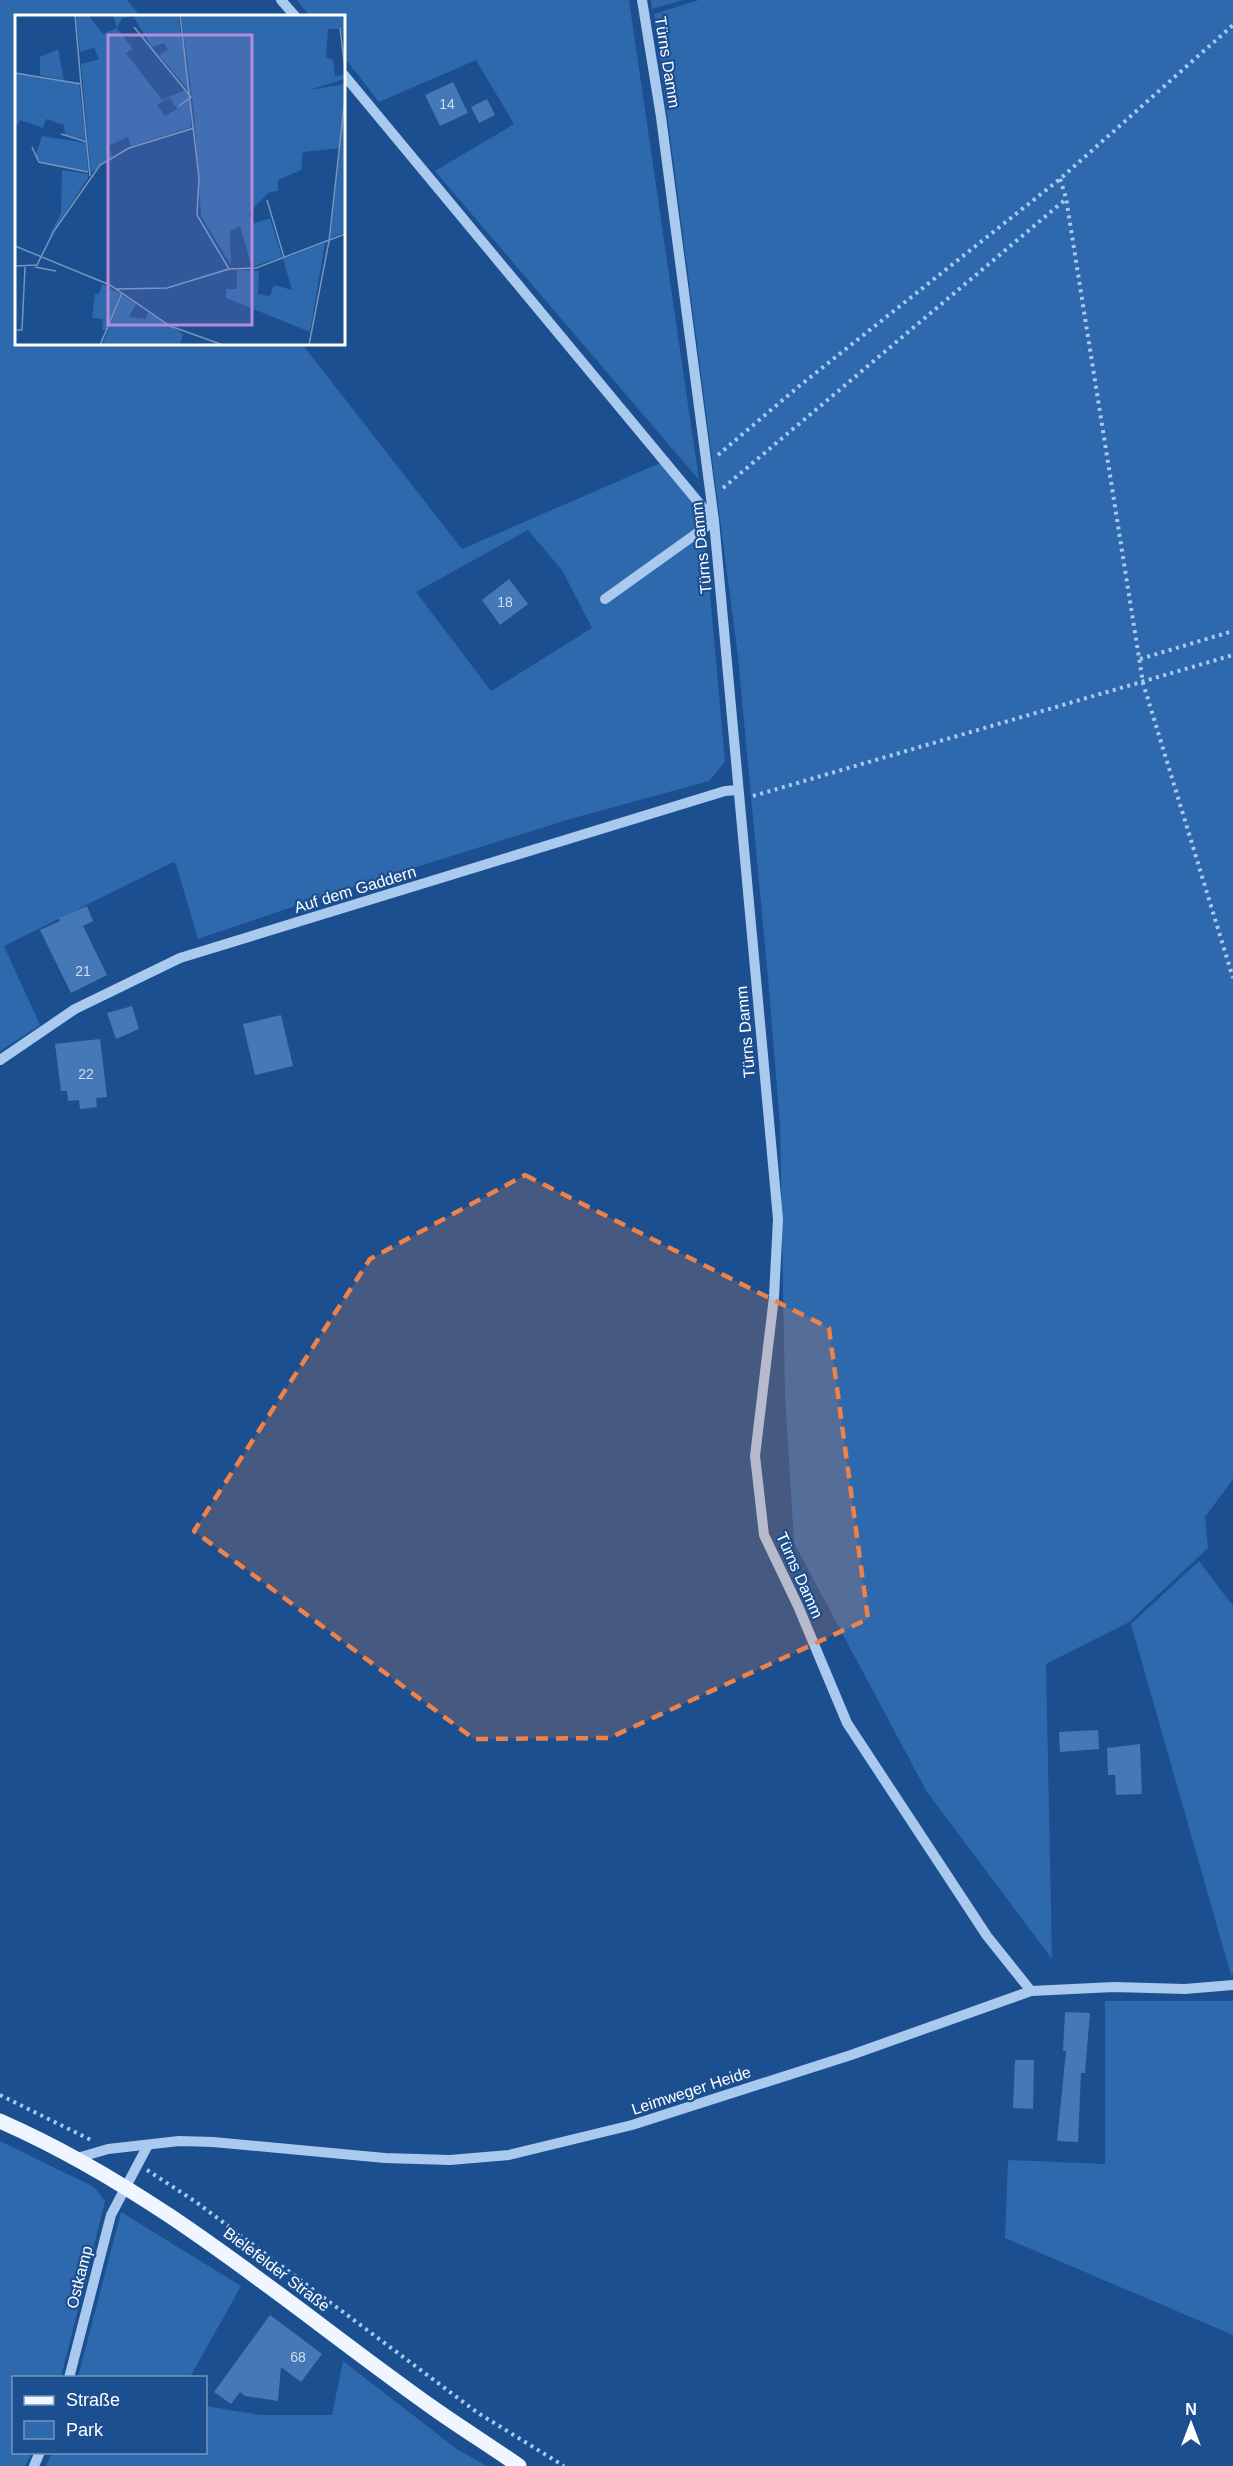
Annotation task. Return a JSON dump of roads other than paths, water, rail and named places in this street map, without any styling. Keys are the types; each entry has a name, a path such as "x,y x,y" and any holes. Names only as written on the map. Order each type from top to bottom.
{"main road":[{"name":"Bielefelder Straße","path":"0,2121 124,2187 207,2240 435,2410 519,2466"}],"street":[{"path":"281,0 294,15"},
{"name":"Türns Damm","path":"642,0 661,117 714,521 778,1219 774,1297 754,1456 764,1535 798,1606 847,1723 987,1936 1031,1991"},
{"path":"345,76 714,521 605,599"},
{"name":"Auf dem Gaddern","path":"0,1060 75,1010 180,958 725,791 738,795"},
{"name":"Leimweger Heide","path":"74,2159 108,2149 179,2141 385,2158 450,2160 509,2155 632,2125 851,2055 1031,1991 1114,1987 1185,1989 1233,1985"},
{"path":"124,2187 148,2145"},
{"name":"Ostkamp","path":"70,2376 111,2215 124,2187"}]}
